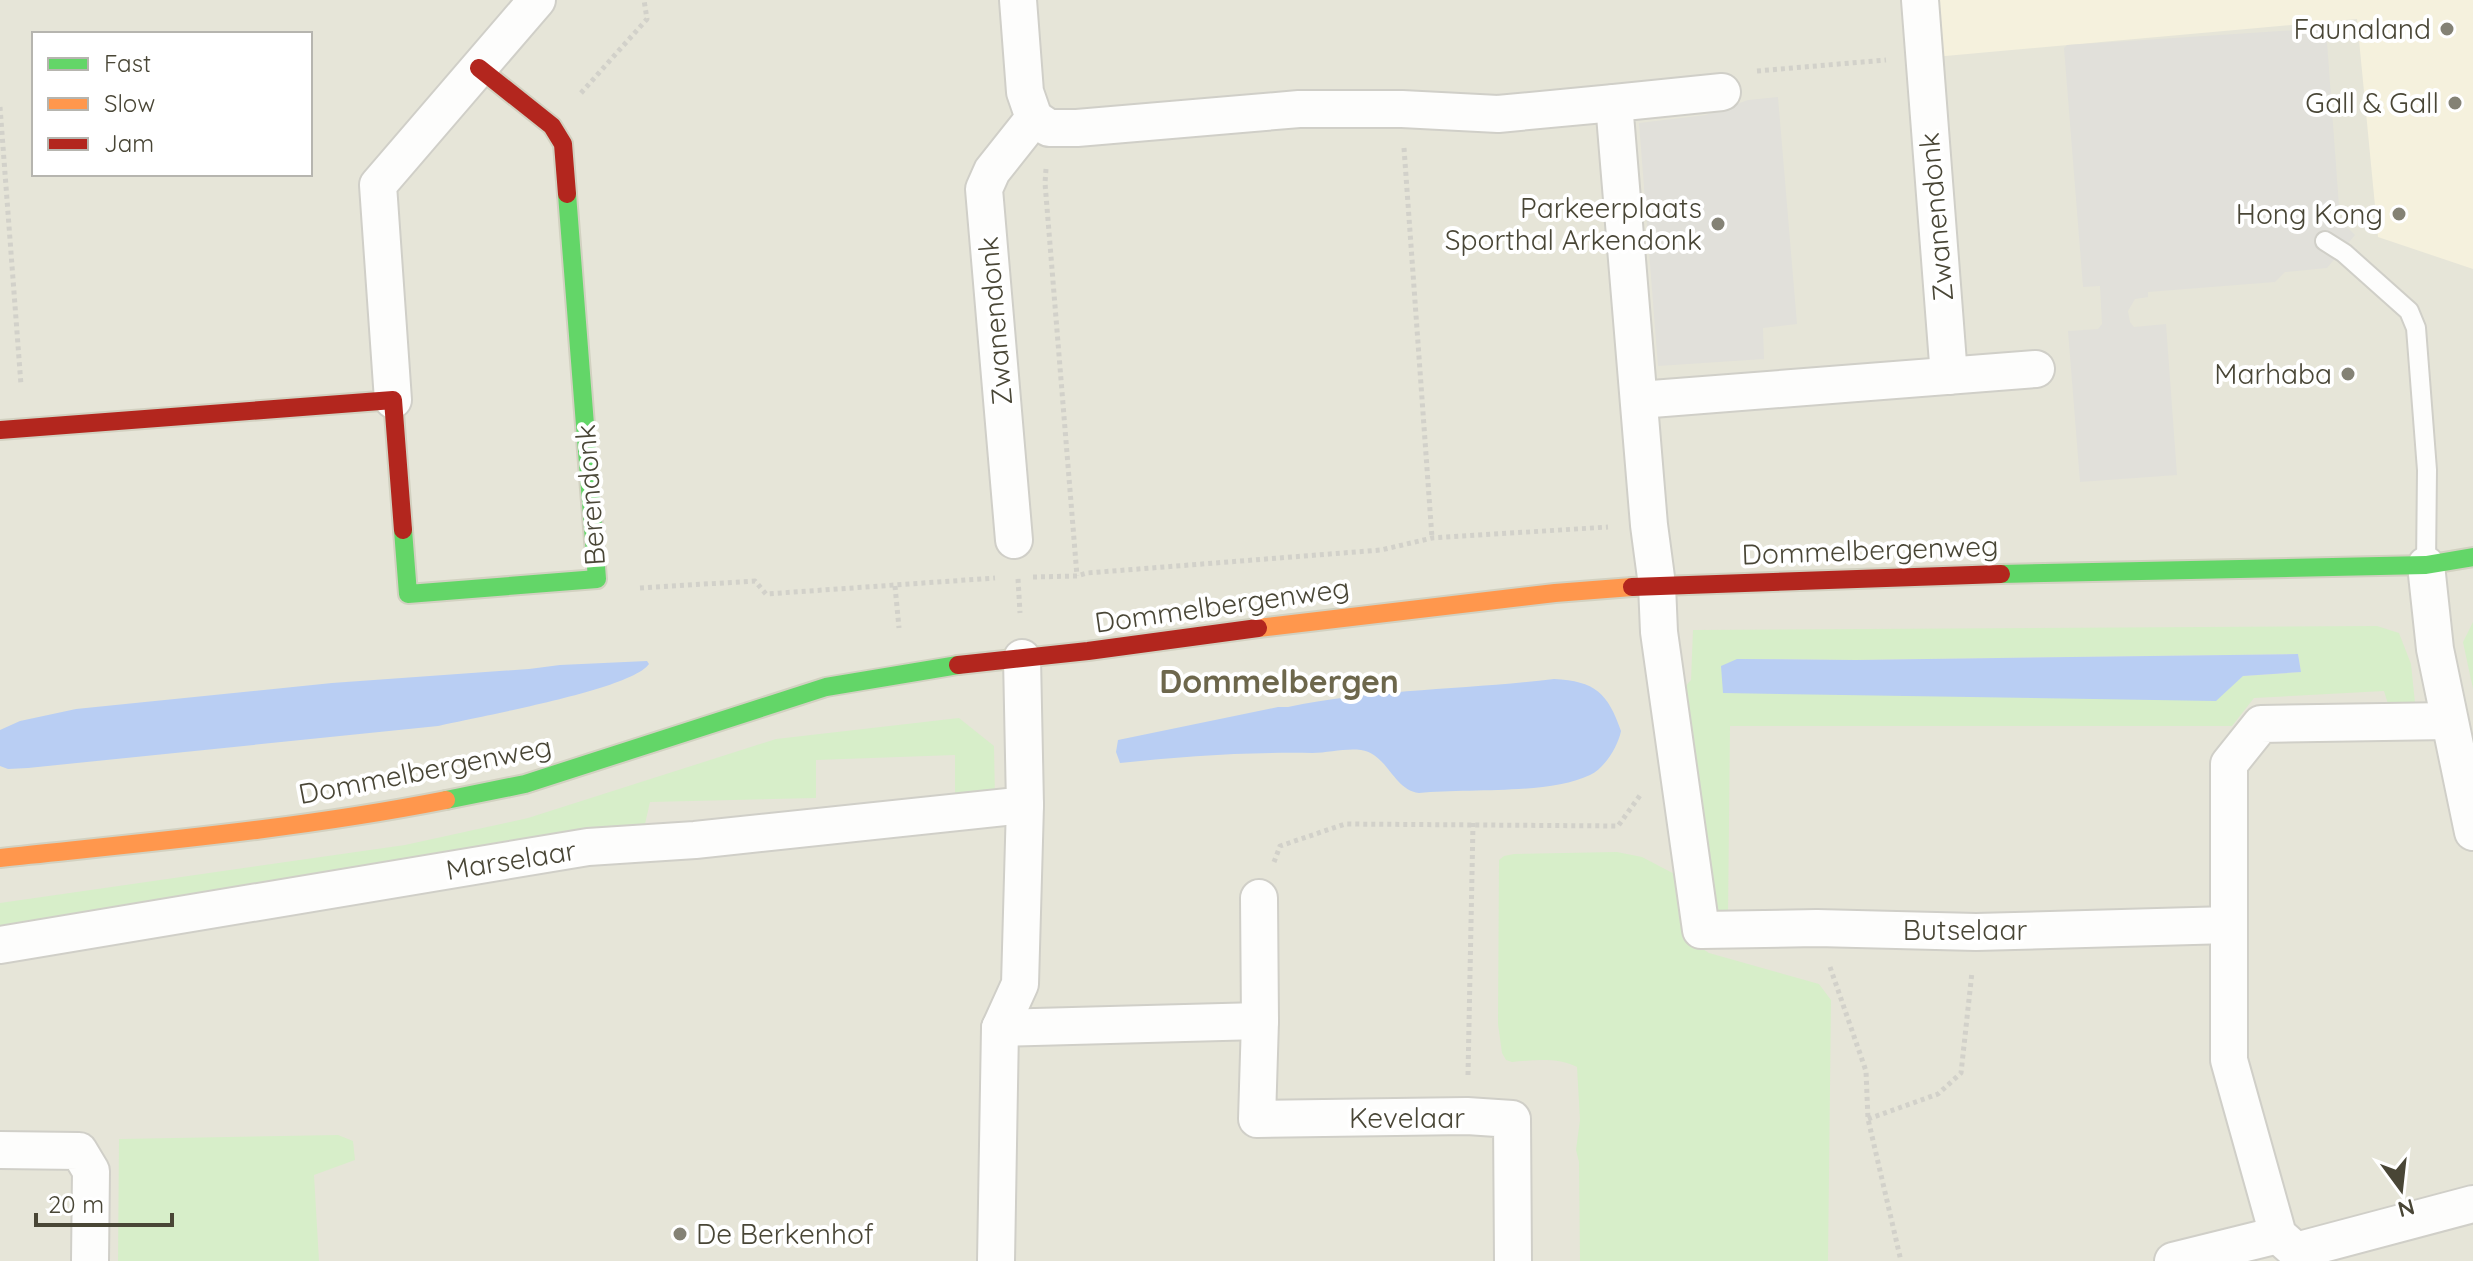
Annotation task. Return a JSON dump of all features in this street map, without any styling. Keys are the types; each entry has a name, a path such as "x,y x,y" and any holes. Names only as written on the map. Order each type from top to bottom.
{"street":[{"name":"Berendonk","path":"537,0 378,185 408,594 597,579 563,144 552,126"},
{"path":"1018,0 1025,92 1042,123 1077,128 1299,109 1402,109 1498,114 1722,92"},
{"name":"Zwanendonk","path":"1920,0 1949,376"},
{"path":"479,68 552,126"},
{"path":"1614,103 1659,632 1675,748"},
{"name":"Zwanendonk","path":"1014,540 984,189 992,171 1042,123"},
{"path":"1639,400 2036,369"},
{"path":"0,430 393,400"},
{"name":"Dommelbergenweg","path":"0,858 181,839 435,802 525,784 826,687 941,667 1329,618 1657,585 2426,565 2473,557"},
{"path":"2426,565 2435,649 2473,832"},
{"path":"996,1261 1000,1028 1020,984 1025,805 1022,658"},
{"path":"2449,721 2261,724 2229,764 2229,1060 2278,1235 2296,1251 2473,1204"},
{"name":"Butselaar","path":"1675,748 1701,930 1817,928 1976,932 2229,925"},
{"name":"Marselaar","path":"0,945 588,847 695,840 1025,805"},
{"name":"Kevelaar","path":"1259,898 1257,1119 1467,1116 1512,1119 1513,1261"},
{"path":"1000,1028 1260,1021"},
{"path":"0,1150 79,1151 91,1171 90,1261"},
{"path":"2173,1261 2278,1235"}],"lane":[{"path":"2325,241 2344,253 2409,311 2416,328 2427,470 2426,565"}],"path":[{"path":"552,126 647,19 644,0"},
{"path":"1722,92 1760,69 1923,58"},
{"path":"0,107 25,428"},
{"path":"1402,109 1432,538"},
{"path":"1042,123 1077,576"},
{"path":"1018,578 1077,576 1381,550 1432,538 1649,525"},
{"path":"1014,540 1022,658"},
{"path":"597,579 620,589 755,581 766,594 1003,578"},
{"path":"1259,898 1280,846 1345,824 1618,826 1675,748"},
{"path":"1467,1116 1473,823"},
{"path":"1817,928 1866,1071 1868,1119 1901,1261"},
{"path":"1868,1119 1938,1094 1961,1073 1976,932"}],"shaded area":[{"path":"0,0 2473,0 2473,1261 0,1261"},
{"path":"1918,0 2473,0 2473,269 2378,237 2357,19 1923,58"},
{"path":"2326,28 2340,220 2355,235 2327,268 2285,272 2275,282 2148,292 2148,297 2135,299 2128,311 2134,327 2166,324 2177,475 2080,482 2068,331 2098,329 2102,324 2100,286 2083,287 2064,48 2067,45"},
{"name":"Parkeerplaats Sporthal Arkendonk","path":"1778,97 1797,324 1763,328 1764,359 1658,366 1639,123 1706,115 1748,100"}],"green space":[{"path":"2473,622 2473,689 2463,642"},
{"path":"2377,626 2399,633 2411,664 2415,703 2388,704 2384,691 2254,698 2232,726 1730,726 1728,917 1707,919 1684,688 1691,680 1693,630","holes":["2298,654 2301,672 2243,676 1737,659"]},
{"path":"959,718 994,746 995,798 955,797 955,755 816,760 816,798 650,802 645,824 0,933 0,903 405,845 528,818 776,739"},
{"path":"1617,852 1642,857 1684,879 1700,947 1709,953 1819,984 1831,1000 1828,1261 1580,1261 1577,1067 1554,1060 1512,1062 1506,1060 1502,1053 1498,1024 1499,860 1514,854"},
{"path":"338,1135 353,1141 355,1160 314,1175 319,1261 118,1261 119,1139"}],"water":[{"path":"2298,654 2301,672 2243,676 2216,701 1723,693 1721,666 1737,659"},
{"path":"647,661 649,664 636,674 584,693 438,726 28,768 8,769 0,766 0,730 20,721 76,709 332,683"},
{"path":"1554,679 1580,683 1598,692 1611,707 1621,731 1610,756 1596,772 1553,786 1419,793 1403,786 1378,758 1361,750 1216,755 1120,763 1116,752 1118,740 1278,707 1387,693"}],"traffic: fast":[{"path":"403,530 408,594 597,579 567,194"},
{"path":"2001,574 2426,565 2473,557"},
{"path":"446,800 525,784 826,687 958,665"}],"traffic: slow":[{"path":"1258,628 1555,593 1632,587"},
{"path":"0,858 280,827 446,800"}],"traffic: jam":[{"path":"479,68 552,126 563,144 567,194"},
{"path":"0,430 393,400 403,530"},
{"path":"1632,587 2001,574"},
{"path":"958,665 1258,628"}],"place":[{"name":"Faunaland","path":"2447,29"},
{"name":"Gall & Gall","path":"2455,103"},
{"name":"Hong Kong","path":"2399,214"},
{"name":"Parkeerplaats Sporthal Arkendonk","path":"1718,224"},
{"name":"Marhaba","path":"2348,374"},
{"name":"De Berkenhof","path":"680,1234"}],"district":[{"name":"Dommelbergen","path":"1279,682"}]}
